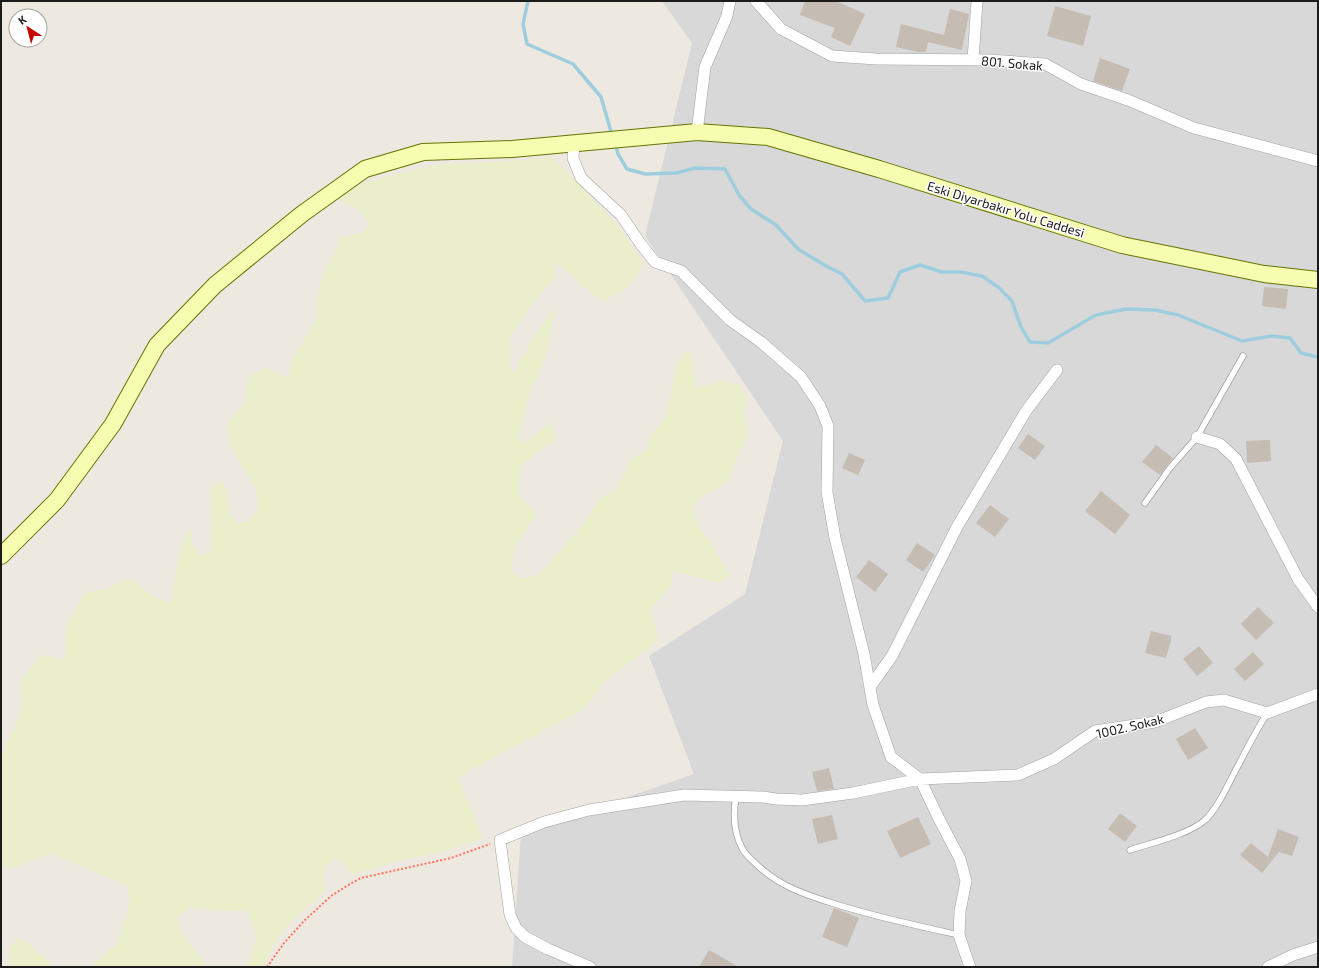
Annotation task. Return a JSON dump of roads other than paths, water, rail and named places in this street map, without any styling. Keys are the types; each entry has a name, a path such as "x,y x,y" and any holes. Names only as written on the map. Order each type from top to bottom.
{"street":[{"path":"697,132 705,67 727,16 730,1"},
{"name":"801. Sokak","path":"756,1 781,29 832,56 876,59 973,60 1045,64 1081,84 1128,100 1194,128 1318,161"},
{"path":"973,60 977,1"},
{"name":"Eski Diyarbakır Yolu Caddesi","path":"1,556 57,500 113,424 157,345 215,285 302,214 365,168 423,152 512,149 697,132 768,137 879,169 1122,245 1264,274 1318,280"},
{"path":"574,144 573,158 581,178 621,214 640,243 655,262 681,271 730,320 762,342 801,377 820,406 828,426 828,500 835,538 864,654 873,705 891,756 920,778 960,859 966,881 960,911 959,935 970,967"},
{"path":"870,688 892,656 961,521 1026,411 1057,370"},
{"path":"1198,438 1220,444 1236,459 1298,579 1318,607"},
{"path":"1267,713 1318,694"},
{"name":"1002. Sokak","path":"590,967 525,938 516,928 510,915 500,840 544,822 589,810 684,795 736,796 802,800 853,793 920,778 1018,775 1054,759 1095,731 1155,722 1206,702 1224,700 1267,713"},
{"path":"1268,967 1293,955 1318,947"}],"lane":[{"path":"1145,503 1170,468 1198,438 1243,356"},
{"path":"1130,850 1190,830 1204,821 1213,811 1226,789 1250,741 1267,713"},
{"path":"736,796 734,807 736,828 743,851 758,866 779,882 806,895 865,914 959,935"}],"waterway":[{"path":"528,1 523,24 527,44 573,64 601,97 612,135"},
{"path":"615,143 618,154 627,169 645,174 676,173 695,168 725,169 739,195 751,209 776,225 798,249 842,274 865,301 888,298 900,272 920,265 942,272 960,272 982,276 998,287 1012,301 1021,327 1030,342 1048,343 1096,315 1126,309 1155,310 1178,315 1242,341 1272,336 1290,338 1301,353 1318,357"}]}
